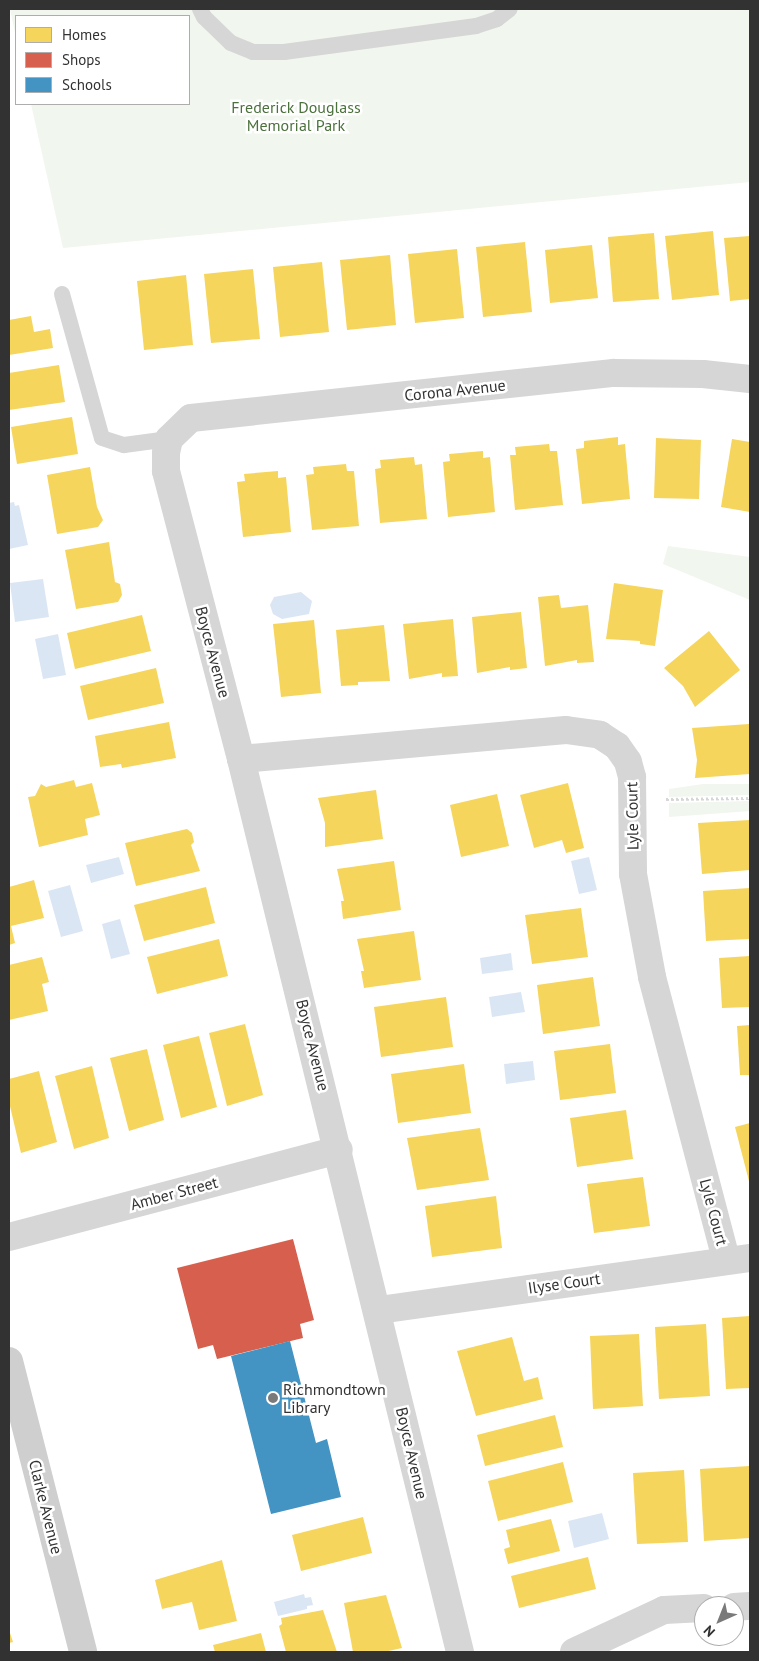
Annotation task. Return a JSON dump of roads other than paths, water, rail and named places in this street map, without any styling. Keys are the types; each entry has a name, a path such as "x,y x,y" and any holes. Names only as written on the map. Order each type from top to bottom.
{"street":[{"name":"Corona Avenue","path":"169,439 192,418 614,373 703,374 750,379"},
{"name":"Boyce Avenue","path":"169,439 166,471 241,759 379,1310 460,1652"},
{"name":"Lyle Court","path":"241,759 566,730 600,735 617,746 628,762 632,777 633,874 652,977 738,1259"},
{"name":"Amber Street","path":"9,1237 339,1150"},
{"name":"Ilyse Court","path":"379,1310 738,1259"},
{"name":"Clarke Avenue","path":"9,1361 82,1652"},
{"path":"574,1652 664,1610 694,1608"}],"lane":[{"path":"200,9 204,17 231,43 253,52 284,52 476,26 497,19 510,9"},
{"path":"62,294 102,438 124,445 169,439"}],"water":[{"path":"14,502 15,506 19,505 28,545 9,549 9,503"},
{"path":"43,579 49,617 15,622 10,583"},
{"path":"301,592 312,601 309,614 282,619 273,614 270,605 274,597"},
{"path":"58,634 66,675 43,679 35,639"},
{"path":"119,857 124,874 91,883 86,865"},
{"path":"589,857 597,890 579,894 571,861"},
{"path":"70,885 83,931 61,937 48,891"},
{"path":"120,919 130,954 111,959 102,924"},
{"path":"511,953 513,970 482,974 480,958"},
{"path":"521,992 525,1012 492,1017 489,997"},
{"path":"533,1061 535,1080 506,1084 504,1064"},
{"path":"602,1513 609,1539 574,1548 568,1521"},
{"path":"304,1594 305,1598 311,1597 313,1605 307,1606 307,1609 278,1616 274,1602"}],"place":[{"name":"Richmondtown Library","path":"273,1398"}],"park label":[{"name":"Frederick Douglass Memorial Park","path":"296,116"}]}
